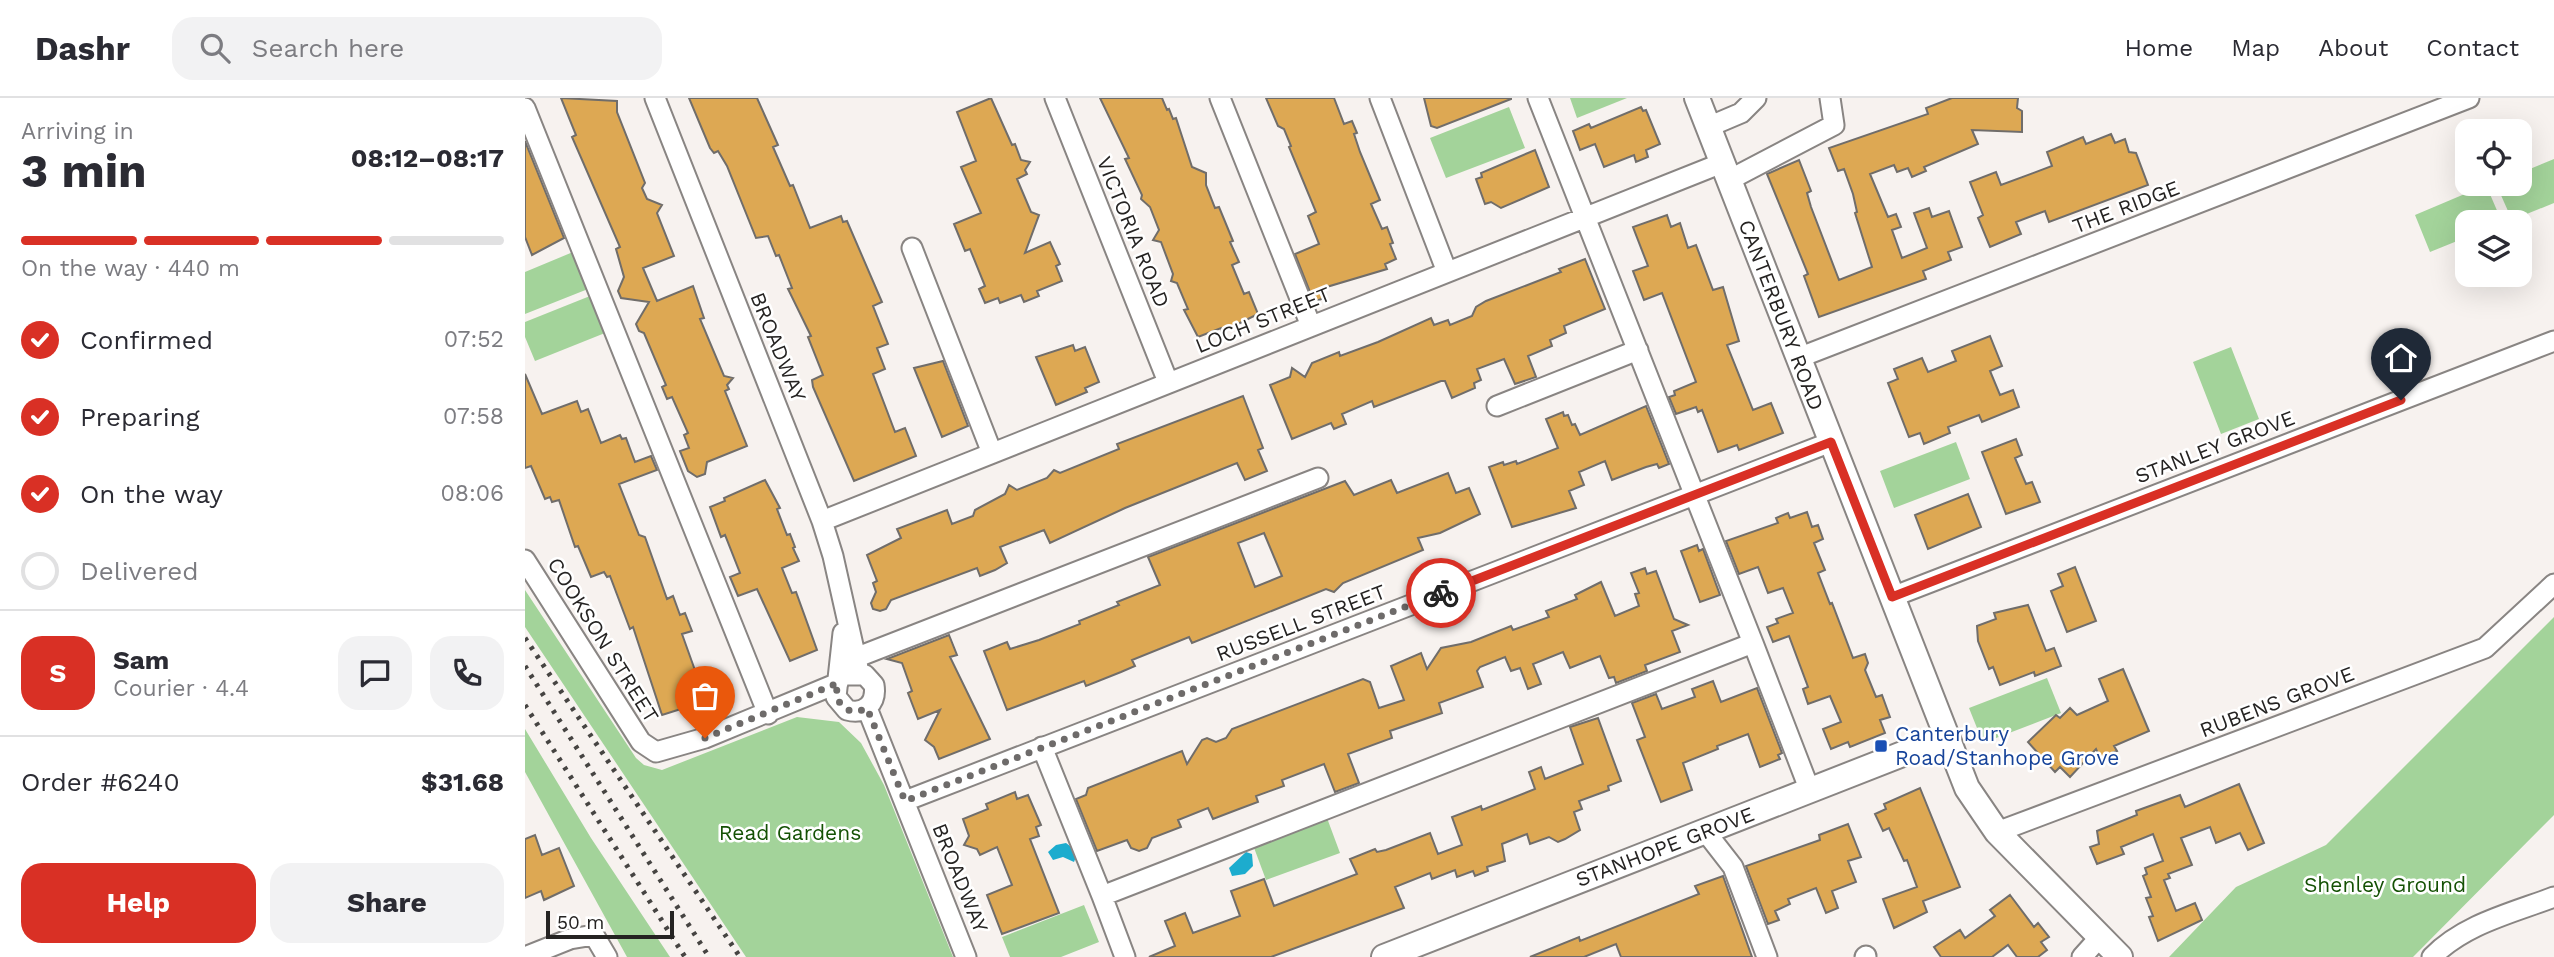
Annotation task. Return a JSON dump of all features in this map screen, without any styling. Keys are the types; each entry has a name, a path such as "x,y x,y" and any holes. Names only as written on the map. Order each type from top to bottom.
{"main road":[{"name":"CANTERBURY ROAD","path":"1697,98 1967,788 1997,832 2120,957"},
{"name":"STANHOPE GROVE","path":"1384,957 1946,737"}],"street":[{"name":"BROADWAY","path":"655,98 822,522 833,556 844,617 857,665 874,685 874,699 853,709"},
{"name":"VICTORIA ROAD","path":"1055,98 1168,382"},
{"path":"1220,98 1311,326"},
{"path":"1380,98 1447,272"},
{"path":"1538,98 1809,790"},
{"path":"1708,127 1741,113 1756,98"},
{"name":"LOCH STREET","path":"822,522 1586,217 1725,171 1834,125 1830,98"},
{"name":"THE RIDGE","path":"1798,358 2469,98"},
{"path":"525,109 768,714"},
{"path":"912,248 992,453"},
{"name":"STANLEY GROVE","path":"1892,597 2554,341"},
{"path":"1497,406 1638,350"},
{"name":"RUSSELL STREET","path":"905,801 1831,442"},
{"path":"839,681 857,665 1318,478"},
{"name":"COOKSON STREET","path":"525,560 641,743 656,752 675,749 768,714 839,681"},
{"name":"RUBENS GROVE","path":"1997,832 2486,648 2554,583"},
{"name":"BROADWAY","path":"844,617 836,697 853,709 895,776 966,957"},
{"path":"1102,896 1753,643"},
{"path":"800,701 853,709"},
{"path":"1042,747 1125,957"},
{"path":"1705,831 1733,867 1767,957"},
{"path":"2432,957 2449,940 2468,929 2554,897"},
{"path":"526,957 570,939 594,935 607,957"},
{"path":"2082,957 2100,936"}],"green space":[{"path":"1570,98 1627,98 1577,118"},
{"path":"1509,107 1525,148 1446,178 1430,138"},
{"path":"2554,159 2554,203 2532,212 2508,210 2501,196 2532,196 2532,168"},
{"path":"2460,196 2491,196 2497,210 2455,210 2455,242 2430,252 2415,215"},
{"path":"573,252 588,289 525,314 525,272"},
{"path":"590,296 605,333 535,361 525,337 525,322"},
{"path":"2231,347 2259,419 2221,434 2193,362"},
{"path":"1956,442 1970,479 1894,508 1880,471"},
{"name":"Read Gardens","path":"525,590 636,758 644,765 662,770 797,717 839,722 861,743 884,785 953,957 746,957 525,627"},
{"name":"Shenley Ground","path":"2554,617 2554,815 2413,957 2169,957 2236,887 2326,845"},
{"path":"2047,678 2061,713 1983,743 1969,708"},
{"path":"525,729 591,838 670,957 627,957 525,772"},
{"path":"1327,818 1340,853 1266,880 1253,845"},
{"path":"1084,905 1099,942 1061,957 1010,957 1002,937"}],"water":[{"path":"1066,843 1078,852 1074,862 1063,857 1053,860 1048,852 1056,845"},
{"path":"1246,852 1252,854 1253,866 1245,874 1232,876 1229,868"}],"building":[{"path":"561,98 617,101 617,112 645,183 642,188 647,199 662,205 657,213 674,256 643,268 657,301 693,286 704,318 700,319 724,376 733,378 727,385 729,389 725,391 747,446 707,462 705,474 697,477 688,471 680,451 689,448 684,435 688,433 672,397 667,399 662,387 666,385 644,333 639,331 636,324 649,302 621,298 618,291 624,277 616,249 620,247 572,137 576,135"},
{"path":"689,98 757,98 778,145 773,147 790,186 793,185 810,228 841,216 843,222 847,221 882,302 873,306 888,344 877,348 885,369 873,374 895,432 905,428 916,456 854,481 813,387 812,380 823,375 808,337 811,336 788,289 792,288 779,255 776,256 768,236 756,238 727,166 718,151 714,153 710,148"},
{"path":"991,98 1021,160 1030,162 1025,170 1027,174 1017,179 1031,212 1039,215 1025,253 1050,242 1060,264 1056,266 1062,281 1037,291 1039,296 1024,302 1021,295 1000,303 998,298 985,303 979,289 985,286 970,249 965,251 954,224 981,213 961,167 976,161 957,112"},
{"path":"1100,98 1162,98 1173,119 1176,118 1192,167 1206,173 1206,185 1215,208 1219,207 1239,262 1232,265 1244,294 1249,292 1258,314 1222,332 1221,328 1198,337 1184,310 1188,309 1177,283 1171,281 1173,274 1161,242 1153,240 1159,230 1150,207 1141,199 1142,195 1125,159 1129,158"},
{"path":"1266,98 1334,98 1344,124 1352,121 1357,133 1354,134 1360,152 1380,200 1371,204 1382,229 1387,227 1393,243 1390,244 1396,259 1385,264 1387,269 1320,289 1324,298 1314,302 1295,254 1319,244 1308,216 1316,212 1284,129 1278,126"},
{"path":"1424,98 1511,99 1437,128 1431,126"},
{"path":"1952,98 2018,98 2017,108 2022,111 2022,132 1972,130 1978,144 1924,167 1926,171 1912,177 1908,168 1897,172 1894,165 1870,174 1888,217 1896,214 1901,227 1892,230 1902,258 1927,248 1914,213 1929,208 1932,217 1949,211 1962,247 1948,252 1951,260 1923,271 1926,279 1819,317 1804,276 1808,274 1767,174 1799,160 1811,191 1807,193 1811,207 1839,280 1872,267 1844,169 1838,171 1829,148 1928,114 1926,108"},
{"path":"1641,107 1643,111 1646,110 1660,144 1646,150 1648,157 1636,162 1634,155 1604,167 1595,144 1580,150 1573,131 1589,124 1591,128"},
{"path":"2111,134 2115,143 2125,139 2129,152 2136,153 2148,185 2049,222 2045,211 2016,222 2021,234 1990,247 1978,218 1983,215 1970,182 1996,172 2001,185 2052,166 2047,152 2083,137 2086,144"},
{"path":"525,141 564,238 532,255 525,237"},
{"path":"1535,150 1549,187 1501,208 1491,202 1485,204 1476,179 1482,177 1481,173"},
{"path":"1667,215 1671,227 1680,223 1688,248 1696,245 1713,290 1723,287 1739,341 1727,345 1753,410 1771,403 1783,433 1739,450 1737,445 1718,452 1702,410 1698,412 1696,407 1676,414 1669,397 1675,395 1674,391 1696,382 1662,293 1644,300 1633,271 1648,266 1633,227"},
{"path":"1585,259 1605,309 1564,326 1566,333 1550,340 1552,346 1528,356 1536,377 1515,384 1504,359 1477,369 1481,380 1474,383 1475,388 1452,398 1445,381 1441,381 1374,407 1372,401 1342,414 1346,424 1334,429 1331,423 1292,439 1270,385 1290,377 1292,368 1305,377 1312,363 1339,352 1340,356 1378,342 1431,318 1434,325 1448,320 1450,325 1472,316 1476,307 1486,301 1561,272 1559,269"},
{"path":"1990,336 2002,366 1990,371 2000,395 2013,390 2019,407 1982,422 1979,415 1948,427 1950,433 1924,444 1920,433 1909,437 1888,383 1898,379 1894,369 1922,358 1928,372 1956,361 1952,351"},
{"path":"1073,345 1075,351 1085,347 1099,382 1085,388 1087,392 1056,405 1036,357"},
{"path":"943,361 968,426 942,437 914,368"},
{"path":"525,374 542,414 577,401 581,412 588,409 601,443 620,435 622,439 626,438 635,462 651,456 657,470 619,484 639,535 645,537 667,599 673,596 680,615 685,613 692,631 682,634 706,701 662,715 633,627 630,629 610,576 607,577 604,572 591,577 578,546 575,547 559,500 552,502 550,497 545,499 531,466 525,468"},
{"path":"1243,396 1263,448 1258,450 1267,471 1245,480 1237,463 1125,508 1050,543 1044,530 1000,547 1007,563 995,570 980,576 977,568 891,600 886,609 873,609 871,603 876,592 873,583 877,581 867,555 901,538 897,529 947,510 952,524 973,516 975,510 1005,494 1009,485 1017,490 1047,478 1054,470 1060,473 1119,449 1117,444"},
{"path":"1646,406 1669,464 1659,468 1657,464 1646,467 1612,480 1605,461 1579,472 1584,485 1569,491 1576,508 1512,527 1489,467 1503,462 1504,465 1516,461 1517,464 1558,448 1546,419 1563,412 1564,416 1568,415 1572,425 1575,424 1580,435"},
{"path":"2016,439 2022,455 2015,458 2026,484 2032,482 2040,502 2006,514 1982,452"},
{"path":"1448,473 1456,493 1469,488 1480,514 1440,533 1418,538 1423,550 1343,583 1334,592 1326,589 1192,643 1189,637 1132,660 1135,666 1121,672 1086,686 1084,681 1007,710 984,651 1007,642 1010,649 1039,640 1080,624 1079,621 1119,605 1117,602 1160,585 1148,557 1345,481 1354,495 1391,480 1397,493","holes":["1264,533 1282,576 1255,587 1238,543"]},
{"path":"765,480 780,508 777,509 787,535 790,534 799,561 782,568 792,593 796,592 817,650 790,661 757,589 738,596 730,577 740,573 725,535 721,537 710,507"},
{"path":"1968,494 1981,527 1928,549 1915,515"},
{"path":"1807,512 1812,527 1818,525 1823,539 1814,543 1825,570 1818,573 1830,604 1832,603 1853,658 1865,654 1868,663 1865,670 1876,697 1882,695 1890,717 1880,720 1885,733 1850,747 1848,742 1831,749 1823,729 1841,722 1830,696 1808,704 1803,689 1808,687 1789,636 1773,642 1767,627 1778,623 1776,619 1793,613 1783,588 1768,593 1758,567 1739,574 1726,541 1778,523 1776,518 1788,513 1790,518"},
{"path":"1697,545 1699,551 1703,549 1720,595 1700,602 1681,551"},
{"path":"2075,567 2096,621 2067,632 2051,591 2063,586 2058,574"},
{"path":"1645,568 1647,574 1656,571 1674,619 1688,625 1672,631 1680,652 1645,665 1647,671 1616,683 1614,677 1609,678 1600,656 1570,668 1563,652 1533,664 1541,684 1528,689 1520,668 1511,671 1505,657 1480,667 1477,671 1483,687 1439,703 1442,713 1390,731 1392,738 1348,754 1359,783 1335,792 1324,764 1282,780 1284,786 1256,796 1258,802 1213,819 1208,808 1178,820 1181,827 1152,838 1147,848 1139,851 1131,848 1127,840 1097,851 1076,799 1086,795 1088,788 1182,751 1187,764 1202,740 1207,738 1216,742 1226,738 1232,729 1363,679 1370,682 1379,708 1404,700 1391,666 1421,653 1427,669 1441,648 1471,642 1511,626 1513,630 1549,617 1546,611 1577,599 1575,595 1601,582 1615,616 1639,606 1635,594 1639,593 1631,573"},
{"path":"2028,605 2046,651 2054,648 2061,666 2035,676 2034,672 2000,685 1993,667 1989,669 1978,641 1977,626 1996,619 1994,613"},
{"path":"949,635 957,655 950,657 990,739 939,759 934,747 925,740 940,710 918,719 908,693 912,691 902,663 887,659"},
{"path":"2123,669 2149,731 2114,746 2117,751 2100,758 2096,749 2070,777 2060,767 2055,772 2028,742 2056,715 2060,718 2070,708 2077,715 2108,701 2099,679"},
{"path":"1713,681 1721,702 1757,688 1782,753 1778,755 1780,759 1760,767 1748,734 1683,763 1692,790 1661,802 1637,740 1645,737 1632,703 1656,694 1662,709 1695,697 1692,689"},
{"path":"1598,718 1621,781 1608,786 1609,790 1579,801 1582,809 1574,812 1580,830 1565,839 1558,842 1549,837 1530,844 1527,834 1502,844 1505,861 1487,867 1488,871 1475,876 1473,871 1457,877 1455,870 1432,879 1430,873 1395,887 1404,908 1271,957 1149,957 1175,946 1165,921 1185,913 1193,933 1240,916 1231,891 1264,879 1274,906 1357,874 1350,859 1375,849 1377,852 1386,850 1430,833 1438,854 1462,845 1452,817 1481,806 1482,810 1535,789 1529,772 1541,767 1545,779 1583,764 1570,727"},
{"path":"2239,784 2264,843 2248,850 2240,833 2216,843 2210,827 2181,838 2192,865 2168,874 2170,878 2164,880 2176,911 2195,903 2202,920 2158,941 2149,917 2153,916 2146,898 2151,897 2143,876 2147,874 2145,868 2163,861 2153,834 2121,847 2124,854 2097,864 2090,847 2099,844 2097,831 2137,815 2136,811 2180,795 2185,807"},
{"path":"1920,788 1960,887 1923,901 1927,912 1894,928 1883,899 1917,887 1907,860 1904,861 1889,828 1883,831 1875,814 1886,809 1884,804"},
{"path":"1015,792 1017,799 1028,795 1041,825 1036,827 1039,836 1030,839 1059,913 1002,934 987,895 1012,885 997,847 980,855 977,849 964,845 969,836 963,819 988,809 986,804"},
{"path":"1848,824 1861,857 1848,861 1856,882 1832,891 1838,908 1826,913 1816,888 1788,899 1790,904 1775,911 1779,920 1768,924 1746,866 1820,840 1819,835"},
{"path":"535,835 542,855 559,848 574,886 544,900 541,891 525,898 525,839"},
{"path":"1723,876 1752,957 1621,957 1616,944 1584,957 1530,957 1579,937 1580,941 1699,894 1695,886"},
{"path":"2010,895 2034,927 2038,923 2049,937 2041,942 2047,950 2038,957 2017,957 2008,945 1992,957 1941,957 1934,947 1960,930 1965,938 1995,916 1990,910"}],"railway":[{"path":"525,638 740,957"},
{"path":"525,666 709,957"},
{"path":"525,705 685,957"}],"way so far":[{"path":"705,738 800,701 838,683 836,697 844,708 854,712 867,708 905,801 1441,593"}],"place":[{"name":"Canterbury Road/Stanhope Grove","path":"1881,746"}],"route":[{"path":"1441,593 1831,442 1892,597 2401,400"}]}
